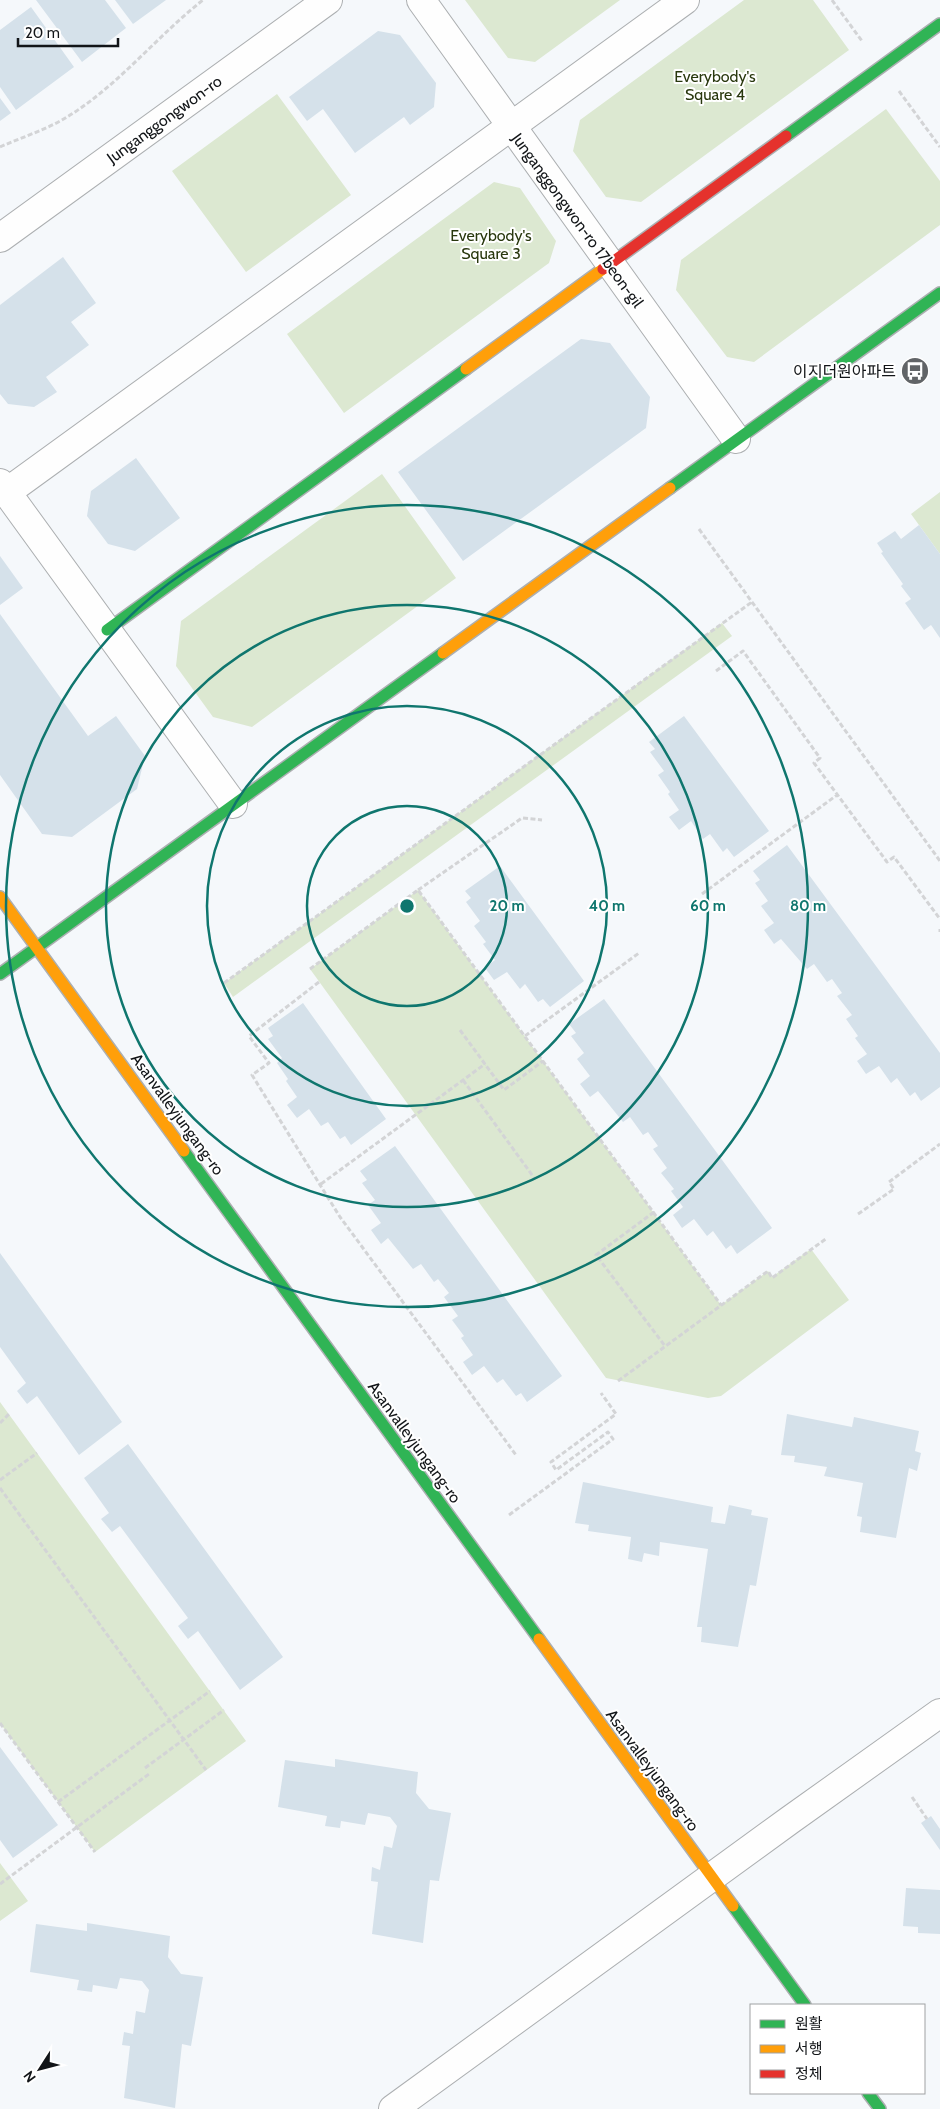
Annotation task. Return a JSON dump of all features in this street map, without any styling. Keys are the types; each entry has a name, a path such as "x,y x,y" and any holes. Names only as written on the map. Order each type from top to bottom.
{"street":[{"name":"Junganggongwon-ro","path":"0,238 328,0"},
{"name":"Junganggongwon-ro 17beon-gil","path":"421,0 736,439"},
{"path":"233,804 4,487 686,0"},
{"path":"107,630 940,24"},
{"path":"0,974 940,293"},
{"name":"Asanvalleyjungang-ro","path":"0,898 804,2004"},
{"path":"393,2109 940,1713"},
{"path":"869,2094 880,2109"}],"path":[{"path":"0,147 66,118 90,101 203,0"},
{"path":"832,0 865,45"},
{"path":"895,86 940,147"},
{"path":"699,529 940,861"},
{"path":"224,984 752,602"},
{"path":"716,671 742,651 820,758 814,763 887,862 894,856 940,919"},
{"path":"702,894 838,795"},
{"path":"310,970 418,890 522,818 542,820"},
{"path":"418,890 721,1305"},
{"path":"525,1036 639,953"},
{"path":"319,982 249,1036 269,1063 252,1075 340,1217 516,1455"},
{"path":"460,1030 504,1090 543,1061"},
{"path":"321,1184 485,1064"},
{"path":"463,1080 535,1179"},
{"path":"858,1214 894,1189 889,1182 940,1144"},
{"path":"654,1212 596,1255 665,1346"},
{"path":"618,1381 768,1271 772,1278 826,1238"},
{"path":"509,1515 613,1439 608,1432 556,1470 551,1462 616,1414 601,1393"},
{"path":"0,1423 9,1414"},
{"path":"0,1480 37,1453"},
{"path":"0,1488 206,1770"},
{"path":"58,1802 210,1691"},
{"path":"145,1768 224,1710"},
{"path":"0,1723 95,1852"},
{"path":"0,1884 150,1774"},
{"path":"912,1797 927,1818"}],"green space":[{"path":"465,0 620,0 535,62 508,58"},
{"name":"Everybody's Square 4","path":"744,0 813,0 849,50 641,202 606,197 573,151 580,120"},
{"path":"277,94 351,195 246,272 172,171"},
{"path":"886,109 940,181 940,225 754,362 727,357 676,290 681,260"},
{"name":"Everybody's Square 3","path":"494,182 520,188 556,241 549,263 344,413 287,334"},
{"path":"382,474 456,578 252,727 213,717 176,666 181,621"},
{"path":"940,492 940,554 911,514"},
{"path":"722,623 732,636 233,997 224,983"},
{"path":"418,890 721,1305 768,1271 772,1277 811,1249 849,1300 721,1396 708,1398 606,1378 310,969"},
{"path":"0,1402 246,1741 95,1852 0,1723"},
{"path":"0,1863 28,1901 0,1921"}],"building":[{"path":"36,0 105,0 126,28 82,62"},
{"path":"115,0 166,0 133,24"},
{"path":"31,7 74,67 16,110 0,87 0,30"},
{"path":"378,31 400,35 436,83 434,107 410,125 404,117 355,153 323,109 307,121 289,97"},
{"path":"0,98 11,113 0,121"},
{"path":"63,257 96,303 71,322 89,345 46,377 57,392 34,407 8,404 0,394 0,305"},
{"path":"581,339 610,343 650,397 646,428 463,561 398,472"},
{"path":"136,458 180,518 135,551 108,544 87,516 91,491"},
{"path":"919,525 940,554 940,638 931,625 924,630 905,603 911,599 901,586 903,584 881,553 883,552 877,543 895,531 901,539"},
{"path":"0,556 23,588 0,605"},
{"path":"0,614 88,736 116,716 145,756 137,789 72,837 42,834 0,775"},
{"path":"684,716 769,831 734,857 727,848 723,852 710,834 703,839 691,821 679,830 669,817 679,810 668,794 670,792 658,775 664,771 650,752 655,749 649,742"},
{"path":"787,845 940,1053 940,1087 921,1101 915,1092 910,1096 897,1078 891,1083 879,1066 866,1074 857,1061 867,1054 855,1038 858,1036 846,1019 852,1015 837,996 842,993 832,979 827,982 814,964 807,969 781,939 774,944 764,930 774,923 761,906 768,901 755,883 760,880 753,871"},
{"path":"500,866 584,981 550,1007 543,999 538,1002 525,984 520,989 507,972 494,980 485,968 495,960 483,944 486,942 474,926 480,921 466,902 471,898 465,891"},
{"path":"604,999 772,1228 737,1254 731,1245 726,1249 713,1231 707,1236 694,1219 682,1228 673,1215 683,1207 671,1191 674,1189 661,1173 667,1168 653,1149 658,1146 648,1132 643,1135 630,1117 623,1122 598,1091 590,1097 580,1084 590,1076 577,1059 584,1053 571,1036 576,1033 569,1024"},
{"path":"303,1003 386,1119 351,1145 345,1136 340,1139 328,1122 321,1126 309,1109 297,1118 287,1105 297,1097 277,1063 282,1058 268,1039 273,1036 268,1028"},
{"path":"395,1146 562,1376 527,1402 521,1393 516,1396 503,1379 497,1383 484,1366 472,1375 463,1362 473,1355 461,1338 464,1336 452,1320 458,1316 444,1297 449,1293 438,1279 434,1282 421,1264 413,1269 388,1238 381,1244 371,1230 381,1223 368,1205 375,1200 362,1183 367,1180 360,1171"},
{"path":"0,1253 122,1422 79,1455 37,1396 27,1404 17,1391 26,1383 0,1347"},
{"path":"787,1414 852,1427 854,1417 919,1431 915,1451 921,1453 917,1471 909,1468 896,1538 860,1532 862,1517 857,1516 863,1483 824,1476 827,1467 794,1462 795,1456 781,1455"},
{"path":"128,1444 283,1657 240,1690 198,1631 188,1639 178,1626 188,1618 120,1526 112,1532 101,1519 109,1513 84,1478"},
{"path":"583,1482 713,1507 711,1522 725,1524 729,1505 752,1510 751,1515 768,1518 756,1586 750,1585 738,1647 701,1642 702,1627 697,1627 708,1549 660,1542 659,1556 644,1553 642,1562 628,1559 631,1537 588,1531 589,1525 575,1523"},
{"path":"0,1747 58,1825 13,1858 0,1840"},
{"path":"335,1759 418,1772 416,1793 429,1809 451,1813 439,1881 430,1880 423,1943 372,1934 378,1882 371,1881 372,1867 380,1870 384,1846 392,1848 397,1826 390,1817 368,1813 365,1825 341,1821 340,1828 325,1826 327,1816 278,1807 285,1760 335,1767"},
{"path":"931,1816 940,1829 940,1850 921,1823"},
{"path":"906,1888 940,1890 940,1934 918,1933 918,1927 903,1926"},
{"path":"87,1923 170,1936 168,1957 181,1974 203,1977 191,2046 182,2044 175,2108 124,2098 130,2046 122,2045 124,2032 133,2034 136,2011 145,2013 149,1990 142,1981 120,1978 117,1989 93,1985 92,1992 77,1990 79,1980 30,1972 36,1924 87,1931"}],"traffic: fast":[{"path":"786,136 940,24"},
{"path":"670,488 940,293"},
{"path":"107,630 466,369"},
{"path":"0,974 443,653"},
{"path":"184,1151 539,1639"},
{"path":"733,1906 804,2004"},
{"path":"869,2094 880,2109"}],"traffic: slow":[{"path":"466,369 603,269"},
{"path":"443,653 670,488"},
{"path":"0,897 184,1151"},
{"path":"539,1639 733,1906"}],"traffic: jam":[{"path":"603,269 786,136"}],"place":[{"name":"이지더원아파트","path":"915,371"}]}
